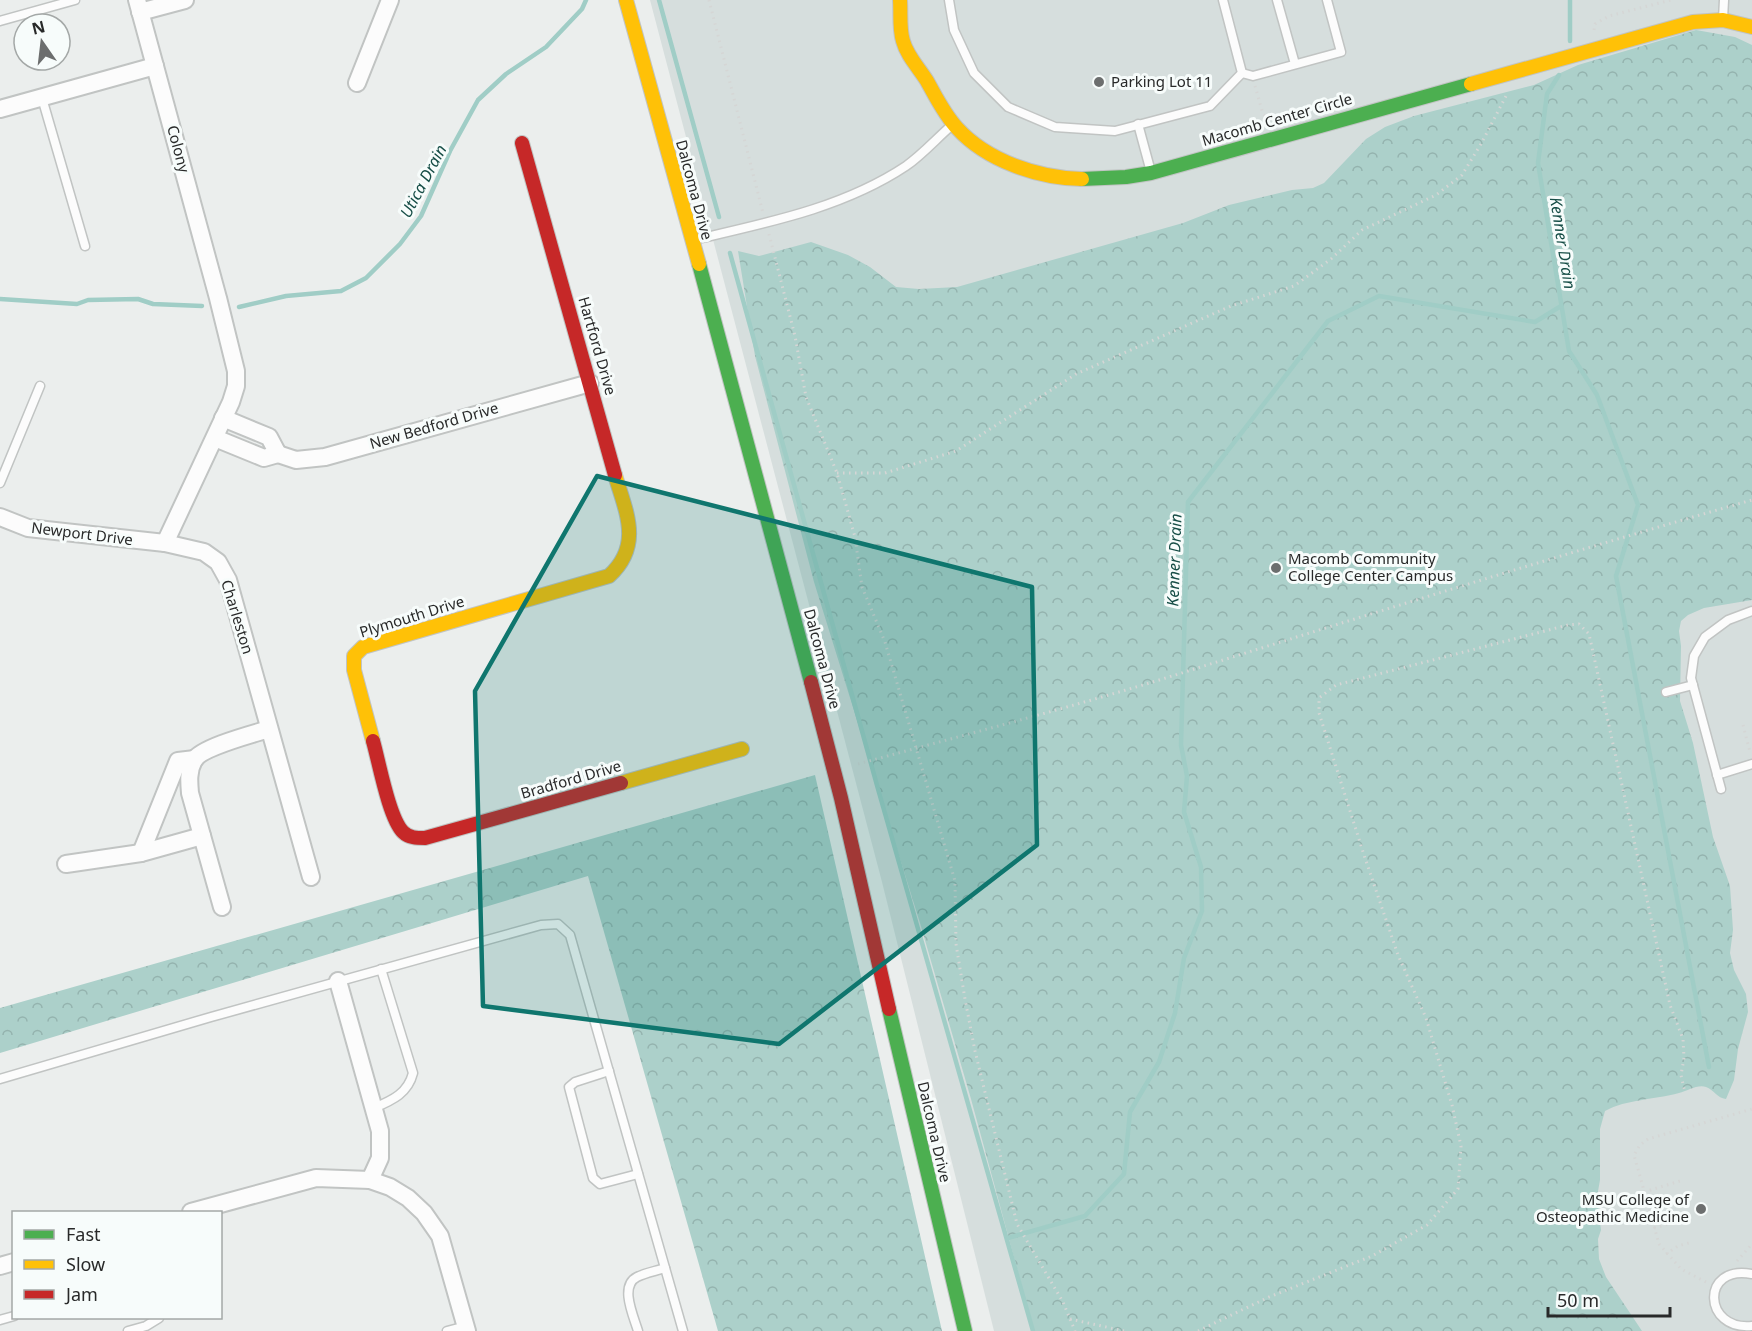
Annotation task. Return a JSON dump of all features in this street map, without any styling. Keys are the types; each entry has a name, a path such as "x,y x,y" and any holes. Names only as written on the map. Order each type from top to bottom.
{"street":[{"path":"138,6 185,0"},
{"path":"357,83 390,0"},
{"name":"Dalcoma Drive","path":"626,0 786,583 842,798 915,1125 965,1331"},
{"name":"Macomb Center Circle","path":"900,0 904,44 953,123 963,133 1002,159 1052,177 1084,181 1127,178 1151,173 1694,22 1723,20 1752,27"},
{"name":"Colony","path":"138,6 218,298 237,378 231,402 223,418"},
{"path":"0,109 155,66"},
{"name":"Hartford Drive","path":"522,143 629,524 629,550 625,559"},
{"name":"New Bedford Drive","path":"215,438 264,458 278,453 296,460 325,457 590,382"},
{"path":"165,543 223,418 269,437 278,453"},
{"name":"Newport Drive","path":"0,518 28,528 165,543"},
{"name":"Charleston","path":"165,543 204,552 218,562 228,580 311,877"},
{"name":"Plymouth Drive","path":"409,837 403,833 395,820 354,670 354,656 363,647 609,576 625,559"},
{"path":"141,853 178,761 195,759 212,748 270,729"},
{"name":"Bradford Drive","path":"409,837 425,838 742,749"},
{"path":"195,759 189,776 190,794 222,907"},
{"path":"66,864 141,853 202,836"},
{"path":"338,981 380,1131 380,1158 370,1180"},
{"path":"195,1211 316,1178 370,1180 390,1187 408,1198 424,1213 440,1236 466,1328"}],"lane":[{"path":"0,21 75,0"},
{"path":"949,0 954,30 974,73 1008,107 1055,127 1115,131 1210,106 1242,73"},
{"path":"1223,0 1242,73"},
{"path":"1277,0 1295,64"},
{"path":"1242,73 1253,76 1341,52 1327,0"},
{"path":"1723,20 1724,0"},
{"path":"42,98 85,246"},
{"path":"691,240 766,223 843,200 907,165 953,123"},
{"path":"1138,124 1151,173"},
{"path":"0,483 40,386"},
{"path":"1721,789 1692,685 1694,656 1705,637 1728,620 1752,611"},
{"path":"1666,692 1692,685"},
{"path":"1717,775 1752,764"},
{"path":"0,1079 381,969 541,925 558,924 570,935 683,1331"},
{"path":"375,1108 403,1092 410,1084 413,1072 381,969"},
{"path":"609,1071 574,1082 569,1087 593,1178 600,1184 638,1174"},
{"path":"638,1331 628,1293 629,1283 636,1277 665,1268"},
{"path":"1752,1274 1741,1272 1721,1281 1715,1290 1713,1301 1722,1321 1742,1328 1752,1326"},
{"path":"128,1331 146,1326 156,1319"},
{"path":"447,1331 466,1328"}],"path":[{"path":"709,0 795,336 806,398 837,473 855,537 862,587 885,642 955,881 956,944 965,999 975,1051 1017,1224 1063,1302 1075,1331"},
{"path":"1594,32 1595,24 1609,16 1671,0"},
{"path":"1253,76 1263,114 1276,125"},
{"path":"837,473 885,473 956,451 1076,374 1231,306 1294,286 1331,260 1362,230 1436,195 1462,175 1506,96"},
{"path":"858,764 1155,681 1508,571 1752,500"},
{"path":"1198,1331 1269,1297 1372,1256 1427,1225 1458,1189 1461,1146 1452,1105 1426,1018 1398,955 1371,877 1320,713 1319,698 1336,685 1568,625 1579,624 1589,634 1670,1005 1683,1039 1684,1058 1681,1074 1685,1093"},
{"path":"1743,725 1752,757"},
{"path":"1706,1282 1680,1269 1659,1244 1634,1155 1640,1145 1648,1139 1752,1109"},
{"path":"1644,1192 1680,1181"},
{"path":"1654,1228 1672,1222"},
{"path":"1666,1254 1678,1245 1692,1242"},
{"path":"1731,1263 1738,1261 1752,1244"},
{"path":"1070,1319 1124,1331"}],"highlighted area":[{"path":"597,476 1032,587 1037,845 779,1044 483,1006 475,691"}],"shaded area":[{"name":"Macomb Community College Center Campus","path":"650,0 1752,0 1752,1331 994,1331 882,882"}],"green space":[{"name":"Macomb Community College Center Campus","path":"1696,30 1735,37 1752,45 1752,600 1704,608 1681,621 1679,631 1680,701 1693,743 1713,837 1730,886 1733,930 1730,953 1734,970 1746,994 1748,1012 1738,1049 1734,1080 1726,1099 1700,1086 1679,1093 1622,1104 1605,1111 1600,1129 1600,1180 1597,1197 1601,1230 1598,1239 1599,1259 1606,1277 1642,1331 1034,1331 920,923 814,582 755,356 738,251 759,256 811,242 848,255 870,267 896,287 919,289 957,287 1183,223 1229,205 1292,190 1313,188 1324,183 1366,139 1385,127 1414,116 1534,85 1578,65"},
{"path":"815,775 942,1331 718,1331 588,876 0,1053 0,1008"}],"waterway":[{"name":"Utica Drain","path":"239,307 286,296 341,291 366,278 400,244 421,216 450,151 478,100 506,74 546,47 582,9 586,0"},
{"path":"659,0 719,217"},
{"name":"Kenner Drain","path":"1570,0 1570,41"},
{"path":"1559,75 1547,94 1538,163 1569,351 1597,395 1638,505 1616,576 1709,1067"},
{"path":"730,253 878,789 1033,1331"},
{"name":"Kenner Drain","path":"1008,1238 1085,1216 1124,1174 1130,1112 1159,1062 1175,1013 1184,958 1202,911 1201,867 1184,812 1187,776 1181,745 1188,502 1328,321 1379,296 1535,322 1561,306"},
{"name":"Utica Drain","path":"0,299 77,304 88,300 138,299 153,304 202,306"}],"traffic: fast":[{"path":"1082,179 1126,177 1151,173 1471,84"},
{"path":"699,264 811,682"},
{"path":"889,1009 965,1331"}],"traffic: slow":[{"path":"626,0 699,264"},
{"path":"900,0 901,31 910,57 944,111 969,140 1014,166 1048,175 1082,179"},
{"path":"1471,84 1693,22 1723,20 1752,27"},
{"path":"373,741 354,670 354,656 363,647 609,576 626,552 629,540 627,515 615,475"},
{"path":"621,783 742,749"}],"traffic: jam":[{"path":"522,143 615,475"},
{"path":"811,682 841,798 889,1009"},
{"path":"373,741 393,815 403,832 413,837 425,838 621,783"}],"place":[{"name":"Parking Lot 11","path":"1099,82"},
{"name":"Macomb Community College Center Campus","path":"1276,568"},
{"name":"MSU College of Osteopathic Medicine","path":"1701,1209"}]}
